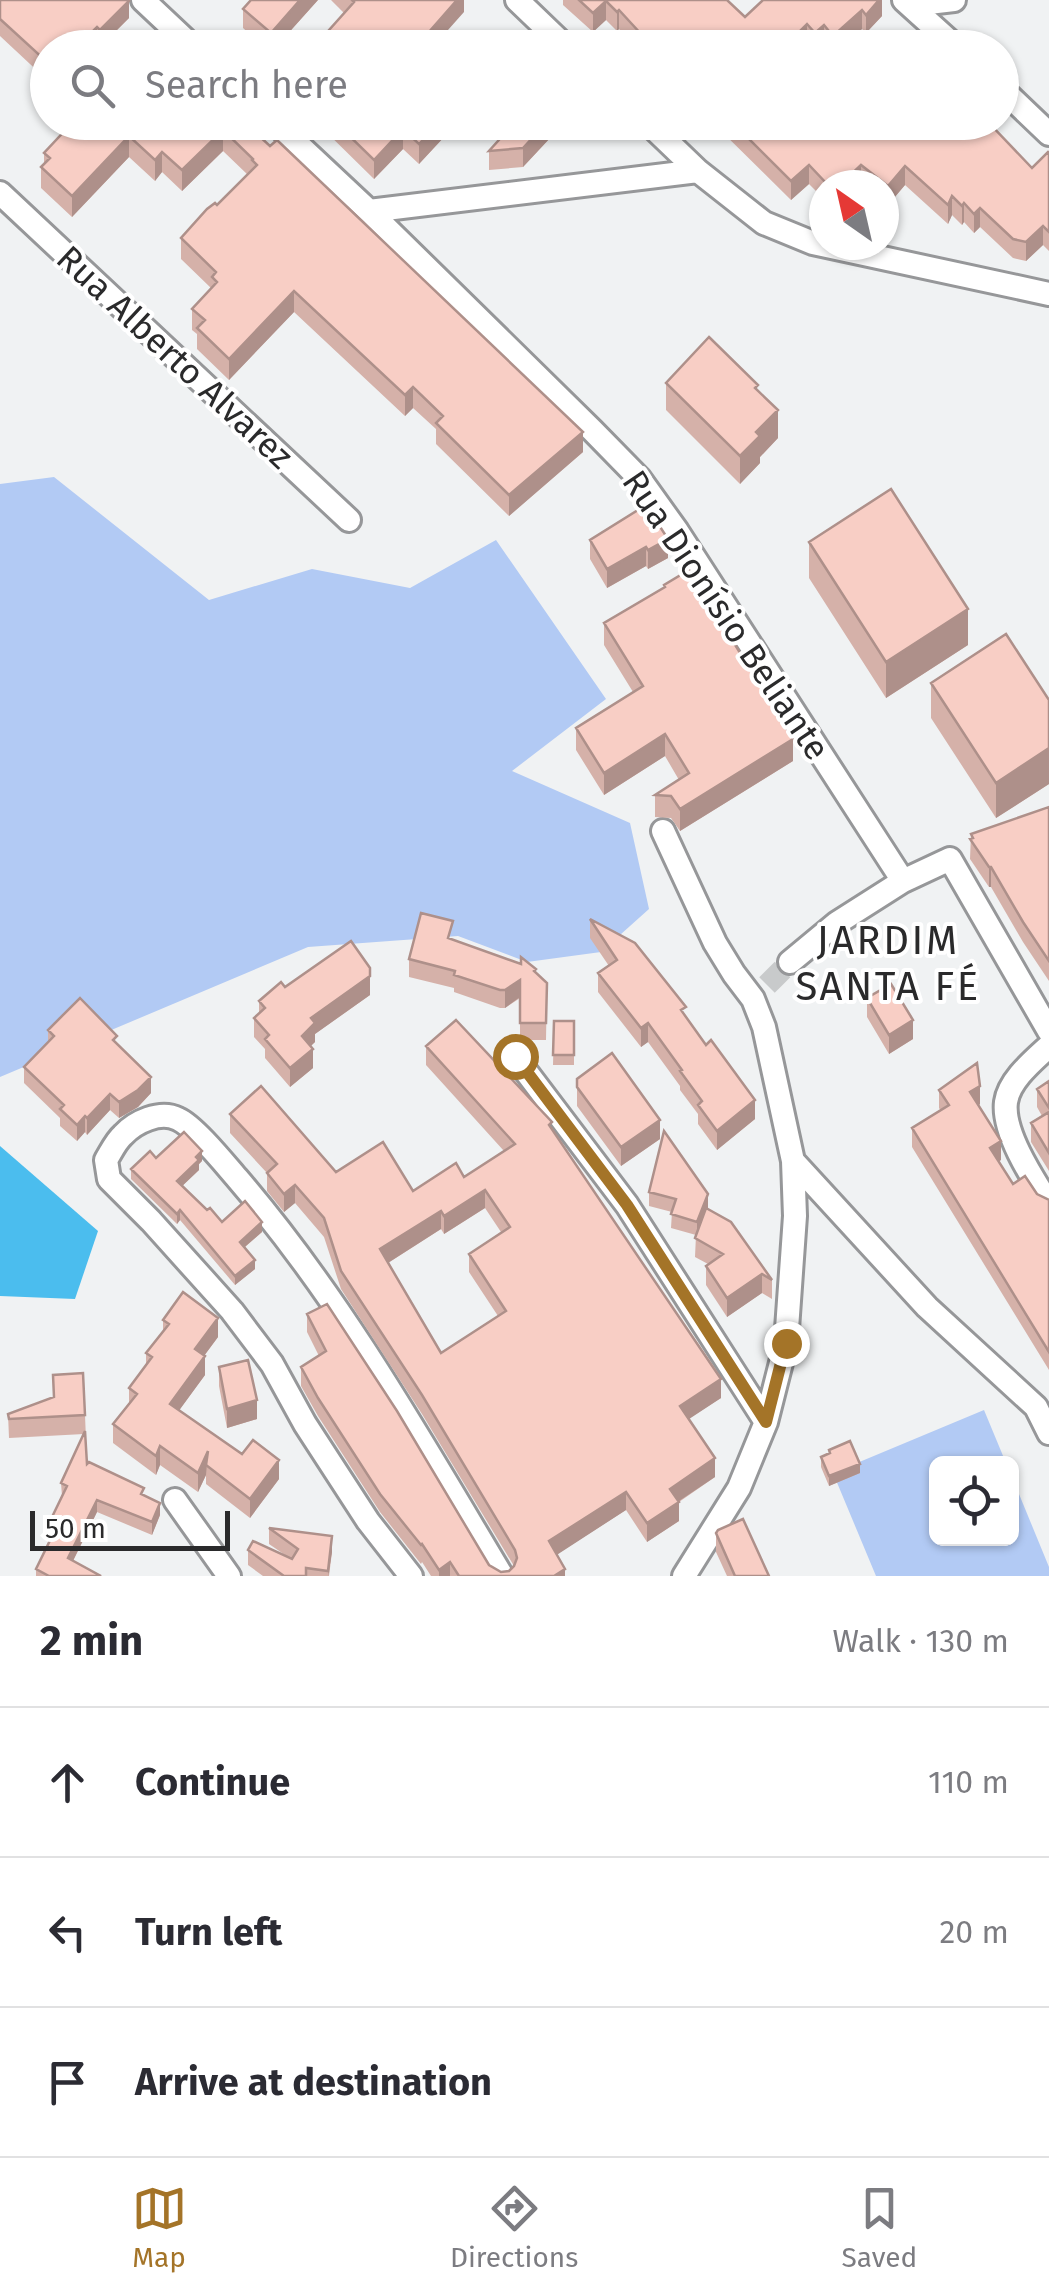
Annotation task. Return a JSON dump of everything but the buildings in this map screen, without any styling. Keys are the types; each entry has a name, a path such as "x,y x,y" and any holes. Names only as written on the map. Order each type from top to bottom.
{"street":[{"path":"143,0 175,30"},
{"path":"517,0 548,30"},
{"path":"908,3 946,1"},
{"path":"908,3 938,30"},
{"path":"1019,105 1049,134"},
{"name":"Rua Dionísio Beliante","path":"293,140 639,478 904,880"},
{"path":"666,140 764,223 813,243 1049,294"},
{"path":"369,211 698,171"},
{"name":"Rua Alberto Alvarez","path":"0,194 349,520"},
{"path":"663,831 715,943 734,974 760,992 793,1161 795,1216 786,1343 766,1422 739,1488 684,1576"},
{"path":"790,962 838,923 904,880 950,859 1049,1031"},
{"path":"1049,1046 1021,1071 1006,1101 1010,1131 1025,1166 1049,1204"},
{"path":"515,1056 627,1205 766,1422"},
{"path":"411,1576 358,1505 272,1364 232,1311 108,1178 106,1160 123,1134 153,1116 177,1118 210,1147 277,1224 392,1392 502,1576"},
{"path":"793,1161 927,1307 1036,1407 1049,1433"},
{"path":"176,1500 230,1576"}],"shaded area":[{"path":"54,477 209,600 312,569 410,588 496,540 606,699 512,771 630,823 649,909 601,952 527,962 458,936 308,947 0,1077 0,484"},
{"path":"0,1146 98,1231 75,1299 0,1296"},
{"path":"984,1410 1003,1456 929,1456 929,1546 1019,1546 1019,1494 1049,1567 1049,1576 876,1576 833,1473"}],"tunnel":[{"path":"767,985 790,962"}],"district":[{"name":"JARDIM SANTA FÉ","path":"888,963"}],"route":[{"path":"515,1056 627,1205 766,1422 786,1343"}]}
